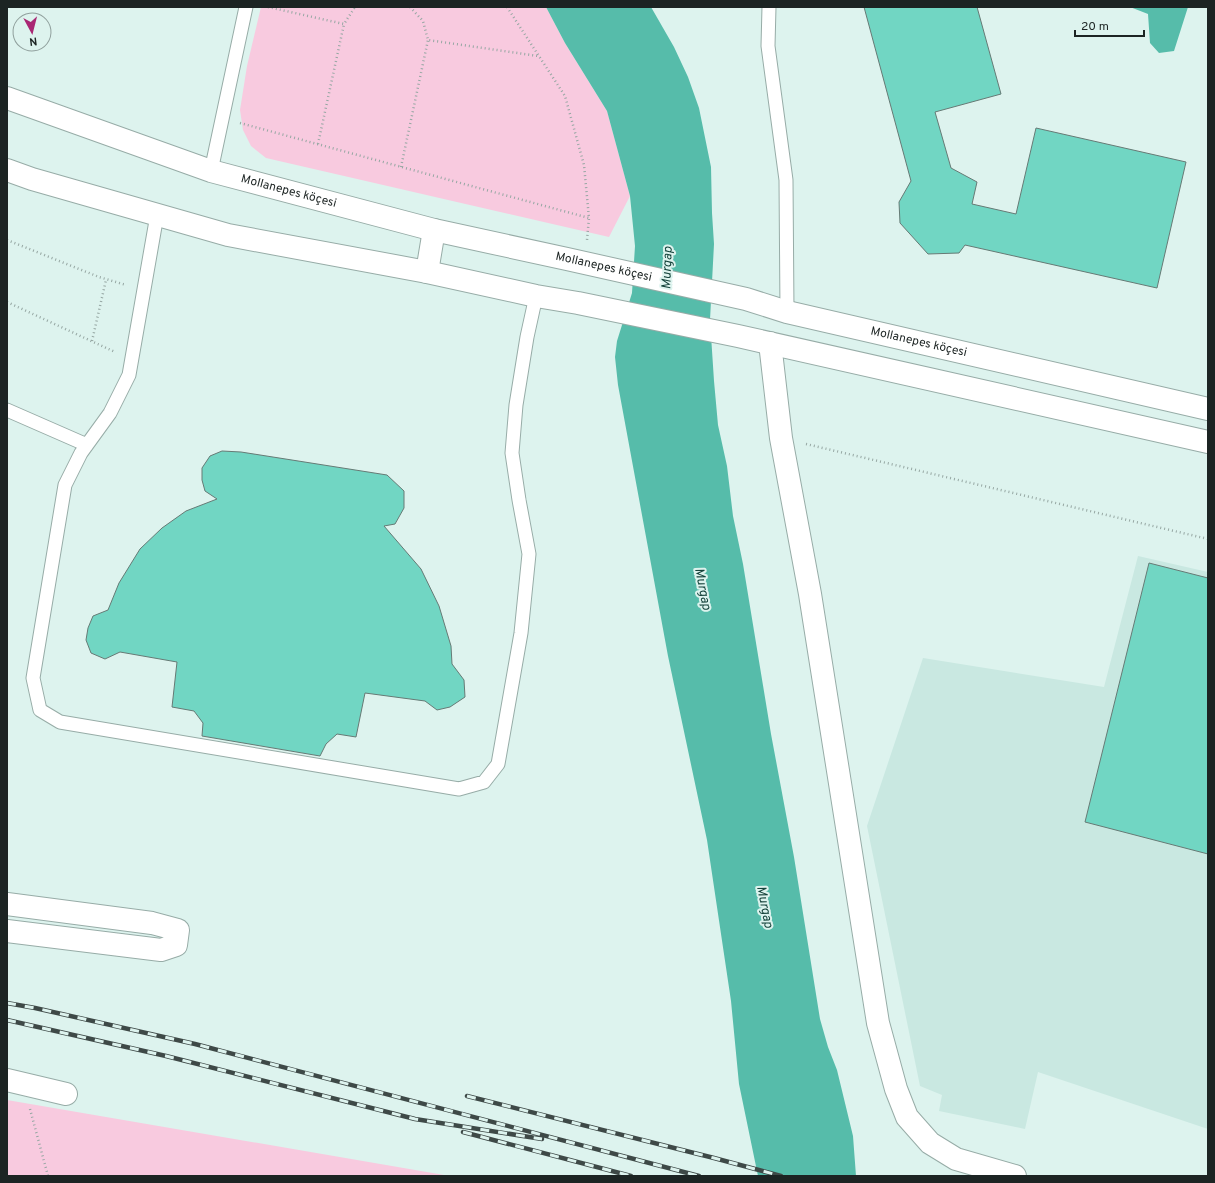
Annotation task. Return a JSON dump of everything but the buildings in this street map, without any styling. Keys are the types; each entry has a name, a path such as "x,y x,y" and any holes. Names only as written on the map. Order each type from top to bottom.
{"street":[{"name":"Mollanepes köçesi","path":"7,98 211,171 434,230 746,299 787,312 1208,409"},
{"path":"7,170 32,179 228,235 427,272 536,296 578,303 738,336 1208,442"},
{"path":"427,272 434,230"},
{"path":"770,343 781,438 810,594 878,1023 896,1089 907,1118 930,1143 956,1159 1015,1176"},
{"path":"7,904 152,923 178,930 176,945 161,950 7,931"},
{"path":"15,1082 66,1094"}],"lane":[{"path":"211,171 246,7"},
{"path":"769,7 768,46 786,180 787,312"},
{"path":"157,215 129,375 110,413 81,453 65,485 33,678 40,710 60,722 459,789 484,782 498,764 521,633 529,554 512,453 516,405 527,337 536,296"},
{"path":"7,410 87,445"}],"path":[{"path":"268,7 344,24"},
{"path":"318,144 344,24 355,7"},
{"path":"401,167 428,40 423,21 410,7"},
{"path":"507,7 565,96 584,165 589,218 576,261"},
{"path":"428,40 539,56"},
{"path":"222,118 589,218"},
{"path":"7,240 106,280 144,290"},
{"path":"92,341 106,280"},
{"path":"7,302 132,360"},
{"path":"781,438 1208,539"},
{"path":"15,1082 48,1176"}],"shaded area":[{"path":"261,7 546,7 565,43 607,111 630,196 609,237 266,158 251,146 243,130 240,110 247,66"},
{"path":"1138,556 1208,572 1208,1129 1038,1072 1025,1129 939,1111 942,1095 920,1086 867,826 923,658 1104,687"},
{"path":"7,1100 450,1176 7,1176"}],"water":[{"name":"Murgap","path":"546,7 651,7 674,47 688,77 699,108 711,167 714,244 710,320 718,425 727,466 733,516 743,564 771,734 794,857 820,1019 828,1047 837,1070 853,1136 856,1176 758,1176 739,1084 731,1001 707,840 668,656 618,385 615,357 617,341 632,293 635,246 630,196 607,111 565,43"},
{"path":"1130,7 1188,7 1174,51 1159,53 1150,43 1148,14"}],"railway":[{"path":"7,1003 195,1044 699,1176"},
{"path":"7,1020 166,1056 415,1119 542,1139"},
{"path":"467,1096 781,1176"},
{"path":"463,1132 631,1176"}]}
